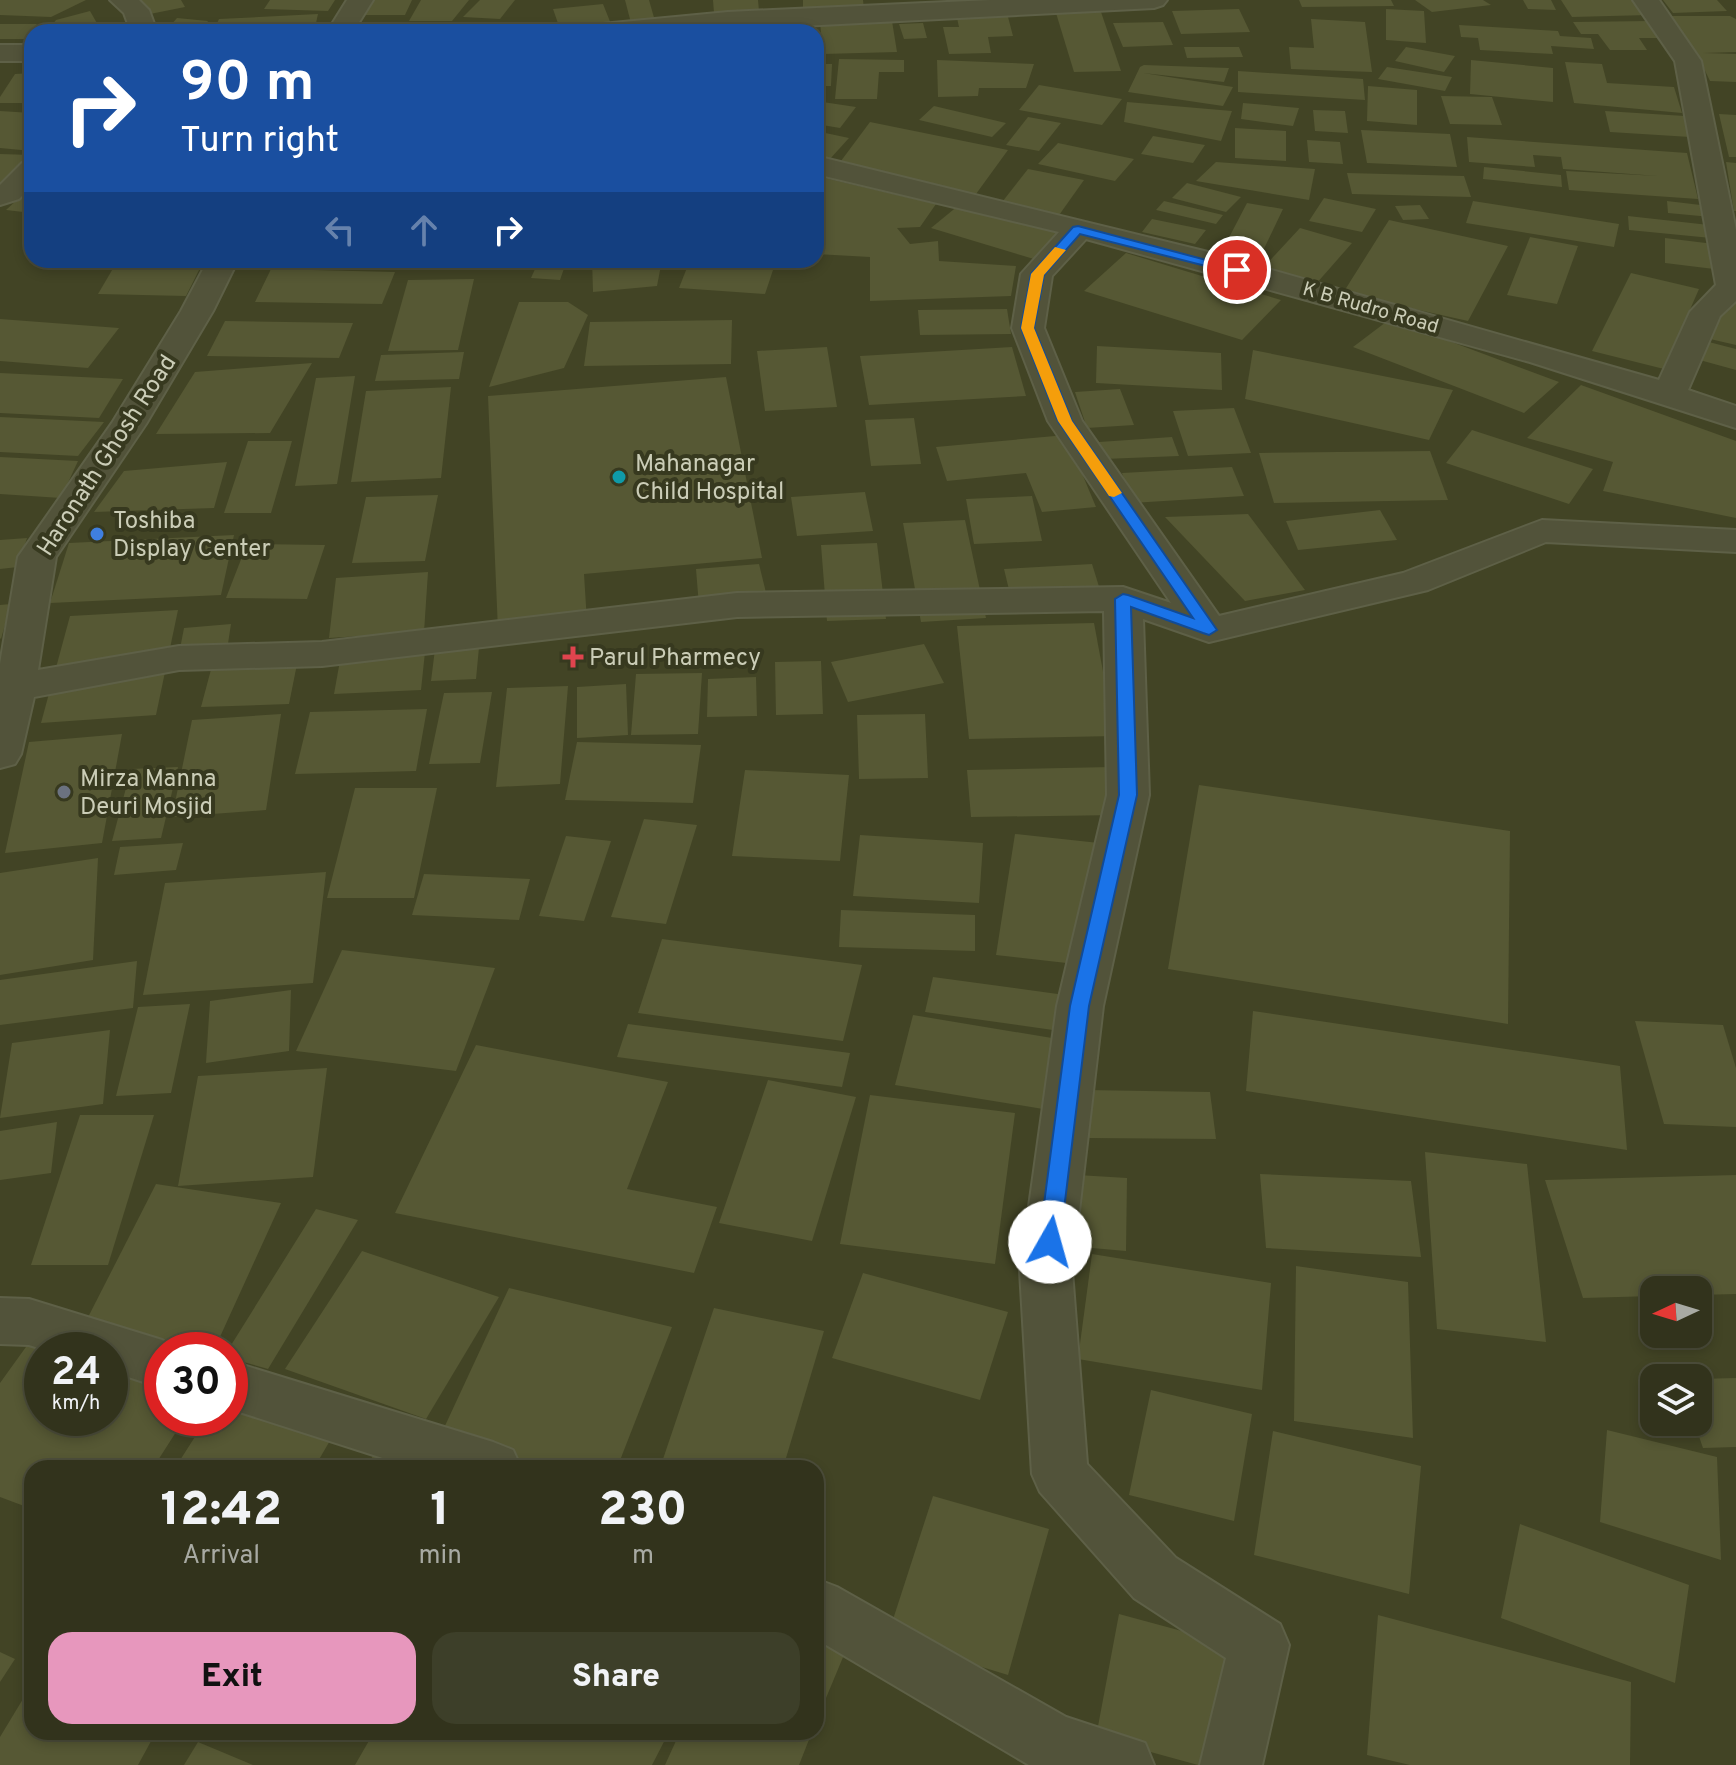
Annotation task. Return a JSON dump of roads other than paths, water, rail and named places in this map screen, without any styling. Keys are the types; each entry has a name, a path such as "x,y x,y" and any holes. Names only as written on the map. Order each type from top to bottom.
{"street":[{"path":"123,0 136,10 141,24"},
{"path":"345,24 360,0"},
{"path":"711,24 885,11 1023,8 1154,0"},
{"path":"1646,0 1688,61 1732,287 1706,312 1670,393"},
{"path":"0,53 24,53"},
{"name":"K B Rudro Road","path":"824,167 1310,289 1670,393 1736,418"},
{"path":"0,196 9,193 24,177"},
{"path":"1078,230 1037,274 1028,328 1065,421 1209,630"},
{"name":"Haronath Ghosh Road","path":"0,754 16,687 37,557 129,424 197,311 219,268"},
{"path":"16,687 179,658 322,654 737,605 1123,599 1209,630 1415,582 1542,531 1736,541"},
{"path":"0,562 37,557"},
{"path":"1123,599 1128,795 1080,1006 1046,1271 1060,1474 1155,1578 1259,1645 1231,1765"},
{"path":"0,1321 29,1322 144,1358"},
{"path":"248,1391 468,1460"},
{"path":"824,1612 1054,1745 1123,1765"}],"place":[{"name":"Mahanagar Child Hospital","path":"619,477"},
{"name":"Toshiba Display Center","path":"97,534"},
{"name":"Parul Pharmecy","path":"573,657"},
{"name":"Mirza Manna Deuri Mosjid","path":"64,792"}]}
